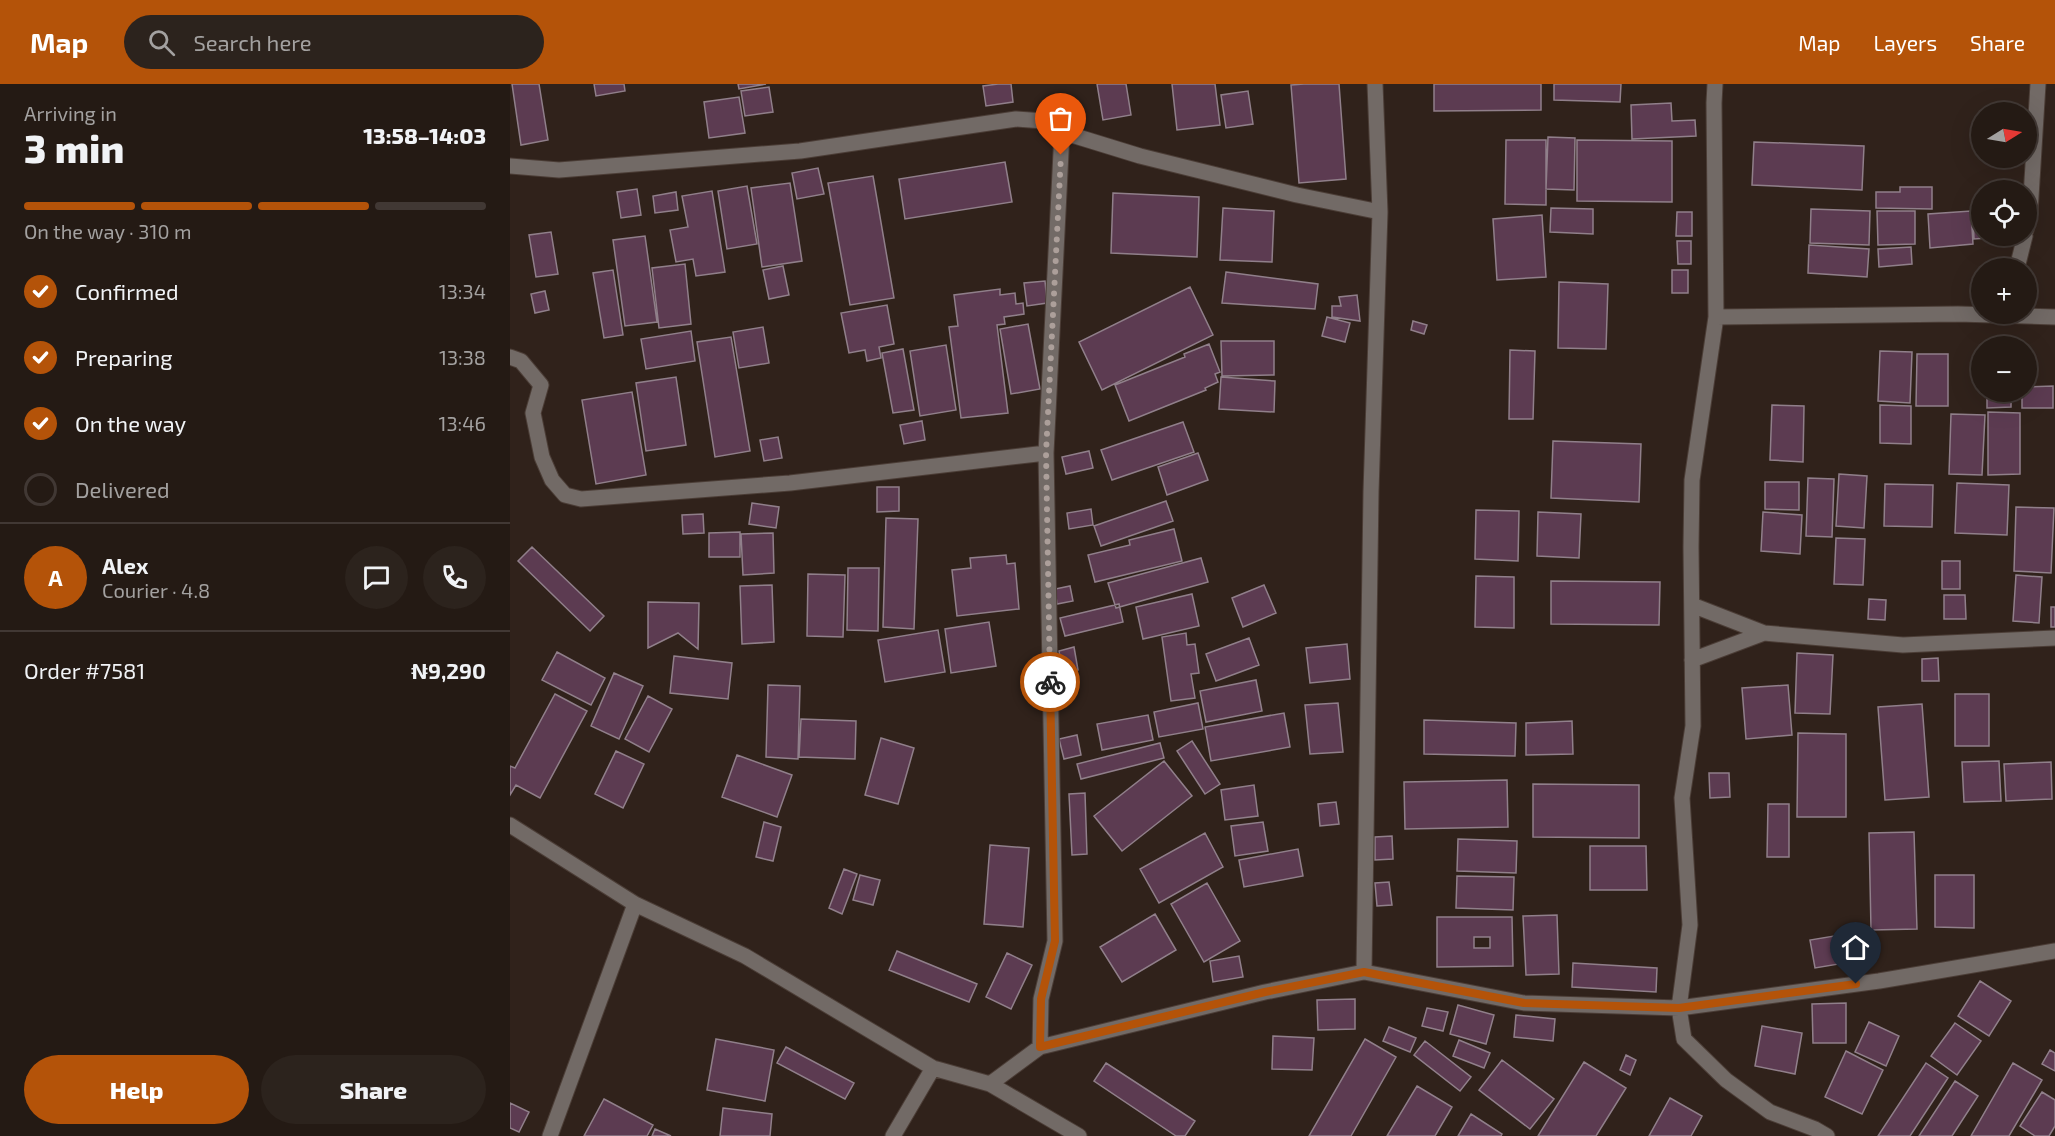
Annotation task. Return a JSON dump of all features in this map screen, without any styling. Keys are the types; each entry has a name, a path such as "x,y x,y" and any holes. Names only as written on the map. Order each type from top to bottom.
{"street":[{"path":"1364,972 1371,492 1380,212 1375,84"},
{"path":"1715,84 1716,317 1692,480 1690,547 1693,726 1682,798 1690,925 1679,1008 1684,1039 1726,1080 1770,1113 1815,1129 1827,1136"},
{"path":"2033,180 2038,84"},
{"path":"510,166 559,170 800,151 1016,119 1044,121 1062,132 1140,156 1297,195 1380,212"},
{"path":"1040,1047 1041,999 1055,941 1046,453 1062,132"},
{"path":"1716,317 1971,314"},
{"path":"2037,316 2055,317"},
{"path":"510,357 521,361 541,385 533,413 542,458 552,480 565,495 581,499 790,483 1046,453"},
{"path":"1692,605 1764,633 1903,645 2055,638"},
{"path":"1692,660 1764,633"},
{"path":"510,825 635,904 745,956 933,1068 990,1084 1079,1136"},
{"path":"550,1136 635,904"},
{"path":"990,1084 1040,1047 1265,992 1364,972 1524,1003 1679,1008 1879,981 2055,951"},
{"path":"893,1136 933,1068"}],"building":[{"path":"512,84 539,84 548,140 521,145"},
{"path":"594,84 624,84 625,91 596,96"},
{"path":"738,84 766,84 739,89"},
{"path":"1011,84 1013,102 986,106 983,86"},
{"path":"1097,84 1126,84 1131,115 1103,120"},
{"path":"1172,84 1215,84 1220,125 1177,130"},
{"path":"1339,84 1346,179 1299,183 1291,85"},
{"path":"1434,84 1541,84 1541,110 1434,111"},
{"path":"1554,84 1621,84 1620,102 1554,100"},
{"path":"769,87 773,112 745,116 741,91"},
{"path":"1248,91 1253,124 1226,128 1221,95"},
{"path":"739,97 745,133 709,138 704,102"},
{"path":"1671,103 1672,121 1695,120 1696,136 1632,139 1631,105"},
{"path":"1548,137 1575,138 1574,190 1546,189"},
{"path":"1506,140 1546,140 1546,205 1505,204"},
{"path":"1577,140 1672,141 1672,202 1577,201"},
{"path":"1754,142 1864,146 1862,190 1752,185"},
{"path":"1005,162 1012,202 905,219 899,179"},
{"path":"818,168 824,194 797,199 792,173"},
{"path":"873,176 894,298 850,305 828,183"},
{"path":"790,183 802,261 762,267 751,188"},
{"path":"747,186 757,244 727,249 718,191"},
{"path":"1900,187 1932,187 1932,209 1876,208 1876,192 1900,192"},
{"path":"637,189 641,215 621,218 617,192"},
{"path":"712,191 725,272 696,276 693,259 676,262 670,230 688,227 682,196"},
{"path":"676,192 678,210 655,213 653,196"},
{"path":"1113,193 1199,197 1197,257 1111,253"},
{"path":"1223,208 1274,211 1272,262 1220,260"},
{"path":"1551,208 1593,209 1593,234 1550,232"},
{"path":"1811,209 1870,211 1869,245 1810,243"},
{"path":"1877,211 1915,211 1915,244 1878,245"},
{"path":"1971,211 1971,244 1930,248 1928,214"},
{"path":"1677,212 1692,212 1692,236 1676,236"},
{"path":"1542,215 1546,277 1497,280 1493,219"},
{"path":"551,232 558,274 536,277 529,235"},
{"path":"645,236 657,322 625,326 613,240"},
{"path":"1677,241 1691,241 1691,264 1678,264"},
{"path":"1809,245 1869,249 1867,277 1808,273"},
{"path":"1911,247 1912,264 1879,267 1878,249"},
{"path":"685,264 691,324 659,328 652,268"},
{"path":"783,266 789,295 769,299 763,270"},
{"path":"613,270 623,335 604,338 593,273"},
{"path":"1672,270 1688,270 1688,293 1672,293"},
{"path":"1226,272 1318,284 1315,309 1222,303"},
{"path":"1045,281 1047,303 1027,306 1024,283"},
{"path":"1559,282 1608,284 1606,349 1558,348"},
{"path":"1190,287 1213,335 1102,390 1079,342"},
{"path":"1000,289 1000,295 1015,293 1016,304 1023,303 1024,314 1004,317 1005,324 997,325 1008,413 961,418 949,327 958,326 954,295"},
{"path":"545,291 549,310 535,313 531,294"},
{"path":"1357,295 1360,321 1332,317 1332,306 1341,306 1339,297"},
{"path":"887,305 894,344 879,347 881,358 867,361 865,350 849,353 841,313"},
{"path":"1327,317 1350,323 1345,342 1322,336"},
{"path":"1413,321 1427,325 1424,334 1411,330"},
{"path":"1028,324 1040,389 1011,394 1000,329"},
{"path":"763,327 769,363 739,368 733,332"},
{"path":"691,331 695,361 646,369 641,339"},
{"path":"731,337 750,451 715,457 697,342"},
{"path":"1221,341 1274,341 1274,375 1222,376"},
{"path":"1209,344 1220,372 1215,374 1218,382 1205,388 1206,390 1129,421 1115,385 1185,357 1184,354"},
{"path":"946,345 956,410 920,416 910,351"},
{"path":"903,349 914,410 893,413 882,353"},
{"path":"1510,350 1535,351 1533,419 1509,419"},
{"path":"1880,351 1912,352 1910,403 1878,401"},
{"path":"1917,354 1948,354 1948,406 1916,406"},
{"path":"676,377 686,445 646,451 636,383"},
{"path":"1221,377 1275,381 1274,412 1219,409"},
{"path":"2053,386 2053,408 2022,408 2022,402 2037,402 2037,387"},
{"path":"632,392 646,475 596,484 582,400"},
{"path":"1987,402 2011,402 2011,407 1987,408"},
{"path":"1772,405 1804,406 1803,462 1770,460"},
{"path":"1880,405 1911,406 1911,444 1880,443"},
{"path":"1988,412 2020,413 2020,474 1988,475"},
{"path":"1951,414 1985,415 1982,475 1949,474"},
{"path":"922,421 925,440 904,444 900,425"},
{"path":"1183,422 1194,452 1112,480 1101,450"},
{"path":"778,437 782,458 764,461 760,440"},
{"path":"1553,441 1641,444 1639,502 1551,498"},
{"path":"1089,451 1093,468 1066,474 1062,457"},
{"path":"1198,453 1208,480 1167,495 1158,467"},
{"path":"1839,474 1867,476 1864,528 1836,526"},
{"path":"1808,478 1834,479 1832,537 1806,536"},
{"path":"1765,482 1799,482 1799,510 1765,509"},
{"path":"1957,483 2009,485 2007,535 1955,533"},
{"path":"1885,484 1933,485 1932,527 1884,526"},
{"path":"877,487 899,487 899,511 877,512"},
{"path":"1166,501 1173,521 1101,546 1094,526"},
{"path":"752,503 779,507 776,528 749,524"},
{"path":"2016,507 2054,508 2051,573 2014,571"},
{"path":"1091,509 1093,525 1069,529 1067,513"},
{"path":"1476,510 1519,511 1518,561 1475,559"},
{"path":"1538,512 1581,514 1579,558 1537,556"},
{"path":"1763,512 1802,515 1800,554 1761,551"},
{"path":"703,514 704,533 683,534 682,515"},
{"path":"886,518 918,519 914,629 883,627"},
{"path":"1174,529 1182,561 1095,582 1088,555 1130,545 1129,540"},
{"path":"740,532 740,557 709,557 709,533"},
{"path":"773,533 774,573 743,575 741,534"},
{"path":"1836,538 1865,539 1863,585 1834,584"},
{"path":"532,547 604,616 590,631 518,561"},
{"path":"1006,555 1007,564 1015,563 1019,609 957,616 952,570 971,568 970,558"},
{"path":"1201,558 1208,582 1116,608 1108,583"},
{"path":"1942,561 1960,561 1960,589 1942,589"},
{"path":"848,568 879,568 878,631 847,630"},
{"path":"808,574 845,575 843,637 807,636"},
{"path":"2016,575 2042,577 2039,623 2013,621"},
{"path":"1476,576 1514,577 1514,628 1475,627"},
{"path":"1551,581 1660,582 1659,625 1551,624"},
{"path":"772,585 774,642 742,644 740,586"},
{"path":"1264,585 1276,613 1243,627 1232,598"},
{"path":"1070,586 1073,601 1057,604 1055,589"},
{"path":"1192,594 1199,626 1143,639 1136,607"},
{"path":"1944,595 1965,595 1966,619 1944,619"},
{"path":"1869,599 1886,600 1885,620 1868,619"},
{"path":"648,602 699,603 698,649 678,633 648,648"},
{"path":"1119,604 1123,622 1065,636 1060,618"},
{"path":"2051,607 2055,607 2055,627 2051,627"},
{"path":"989,622 996,666 951,673 945,629"},
{"path":"938,630 945,672 885,682 878,640"},
{"path":"1186,633 1187,645 1195,644 1199,673 1191,674 1195,698 1171,701 1162,637"},
{"path":"1249,638 1259,665 1216,681 1206,654"},
{"path":"1347,644 1350,679 1310,683 1306,648"},
{"path":"1074,647 1078,670 1063,673 1059,651"},
{"path":"557,652 605,678 591,705 542,680"},
{"path":"1797,653 1833,655 1830,714 1795,713"},
{"path":"674,656 732,663 728,699 670,693"},
{"path":"1938,658 1939,681 1922,681 1922,659"},
{"path":"614,673 643,686 619,739 591,726"},
{"path":"1256,680 1262,711 1206,722 1200,691"},
{"path":"768,685 800,686 798,759 766,757"},
{"path":"1788,685 1792,735 1746,739 1742,688"},
{"path":"555,694 587,711 540,798 516,785 510,795 510,766 515,768"},
{"path":"1955,694 1989,694 1989,746 1955,746"},
{"path":"648,696 672,709 649,752 625,739"},
{"path":"1198,703 1203,729 1159,737 1154,712"},
{"path":"1338,703 1343,752 1310,754 1305,705"},
{"path":"1922,704 1929,797 1885,800 1878,707"},
{"path":"1284,713 1290,747 1211,761 1205,727"},
{"path":"1148,715 1153,740 1102,750 1097,724"},
{"path":"801,719 856,721 855,759 799,757"},
{"path":"1424,720 1516,723 1515,756 1424,754"},
{"path":"1572,721 1573,754 1526,755 1526,723"},
{"path":"1798,733 1846,734 1846,817 1797,817"},
{"path":"1077,735 1081,755 1064,759 1059,739"},
{"path":"881,738 914,748 898,804 865,795"},
{"path":"1192,741 1220,784 1205,794 1177,751"},
{"path":"1160,743 1164,758 1081,779 1077,764"},
{"path":"616,751 644,764 623,808 595,794"},
{"path":"737,755 792,775 777,817 722,797"},
{"path":"1164,761 1192,796 1122,851 1094,816"},
{"path":"1999,761 2001,801 1964,802 1962,762"},
{"path":"2051,762 2052,799 2006,801 2004,764"},
{"path":"1709,773 1729,773 1730,797 1710,798"},
{"path":"1507,780 1508,827 1405,829 1404,782"},
{"path":"1533,784 1639,785 1639,838 1533,837"},
{"path":"1254,785 1258,816 1225,820 1221,790"},
{"path":"1085,793 1087,854 1072,855 1069,794"},
{"path":"1336,802 1339,824 1320,826 1318,804"},
{"path":"1768,804 1789,804 1789,857 1767,857"},
{"path":"764,822 781,827 773,861 756,857"},
{"path":"1263,822 1268,851 1235,856 1231,826"},
{"path":"1914,832 1917,929 1871,930 1869,833"},
{"path":"1205,833 1223,867 1159,903 1140,869"},
{"path":"1392,836 1393,859 1375,860 1375,837"},
{"path":"1458,839 1517,841 1516,873 1457,871"},
{"path":"990,845 1029,848 1023,927 984,924"},
{"path":"1590,846 1646,846 1647,890 1590,890"},
{"path":"1298,849 1303,876 1244,887 1239,860"},
{"path":"844,869 857,874 842,914 829,908"},
{"path":"860,875 880,880 873,905 853,900"},
{"path":"1935,875 1974,875 1974,928 1935,927"},
{"path":"1457,876 1514,877 1513,910 1456,908"},
{"path":"1389,882 1392,905 1377,906 1375,883"},
{"path":"1207,883 1240,941 1204,962 1171,904"},
{"path":"1155,914 1176,950 1122,982 1100,947"},
{"path":"1557,915 1559,974 1526,975 1523,916"},
{"path":"1437,917 1512,917 1513,966 1437,967","holes":["1474,937 1490,937 1490,948 1474,948"]},
{"path":"1846,934 1851,962 1815,968 1810,940"},
{"path":"897,951 977,984 969,1002 889,970"},
{"path":"1007,953 1032,965 1011,1009 986,997"},
{"path":"1239,956 1243,977 1213,982 1210,961"},
{"path":"1573,963 1657,968 1656,992 1572,987"},
{"path":"1980,981 2011,1001 1989,1036 1958,1016"},
{"path":"1355,999 1355,1029 1318,1030 1317,1000"},
{"path":"1846,1003 1846,1043 1813,1043 1812,1004"},
{"path":"1458,1005 1494,1015 1486,1044 1450,1034"},
{"path":"1427,1008 1448,1012 1443,1031 1422,1026"},
{"path":"1516,1015 1555,1019 1553,1041 1514,1037"},
{"path":"1869,1022 1899,1036 1886,1066 1855,1052"},
{"path":"1955,1023 1981,1041 1957,1075 1931,1056"},
{"path":"1762,1026 1802,1033 1795,1074 1755,1066"},
{"path":"1389,1027 1416,1038 1410,1052 1383,1041"},
{"path":"1273,1036 1314,1038 1312,1070 1272,1069"},
{"path":"716,1039 774,1050 765,1101 707,1090"},
{"path":"1365,1039 1396,1057 1351,1136 1309,1136"},
{"path":"1459,1040 1490,1053 1484,1068 1453,1056"},
{"path":"1425,1041 1471,1077 1460,1091 1414,1055"},
{"path":"786,1047 854,1083 845,1099 777,1063"},
{"path":"2050,1050 2055,1053 2055,1071 2042,1064"},
{"path":"1846,1051 1883,1070 1862,1114 1825,1097"},
{"path":"1626,1055 1636,1060 1630,1075 1620,1070"},
{"path":"1502,1060 1554,1099 1530,1129 1479,1090"},
{"path":"1584,1062 1626,1088 1596,1136 1538,1136"},
{"path":"1106,1063 1195,1121 1185,1136 1176,1136 1094,1081"},
{"path":"1926,1063 1948,1078 1910,1136 1878,1136"},
{"path":"2013,1063 2042,1080 2009,1136 1971,1136"},
{"path":"1955,1081 1978,1096 1952,1136 1919,1136"},
{"path":"1417,1086 1452,1107 1435,1136 1387,1136"},
{"path":"2042,1092 2055,1100 2055,1126 2049,1136 2035,1136 2020,1126"},
{"path":"1670,1098 1702,1116 1691,1136 1649,1136"},
{"path":"604,1099 653,1125 647,1136 584,1136"},
{"path":"510,1103 529,1112 519,1132 510,1128"},
{"path":"723,1108 772,1114 770,1136 720,1136"},
{"path":"1471,1114 1502,1134 1501,1136 1458,1136"},
{"path":"655,1129 671,1136 652,1136"}],"way so far":[{"path":"1050,682 1046,453 1061,155"}],"route":[{"path":"1050,682 1055,941 1041,999 1040,1047 1265,992 1364,972 1524,1003 1679,1008 1856,984"}]}
